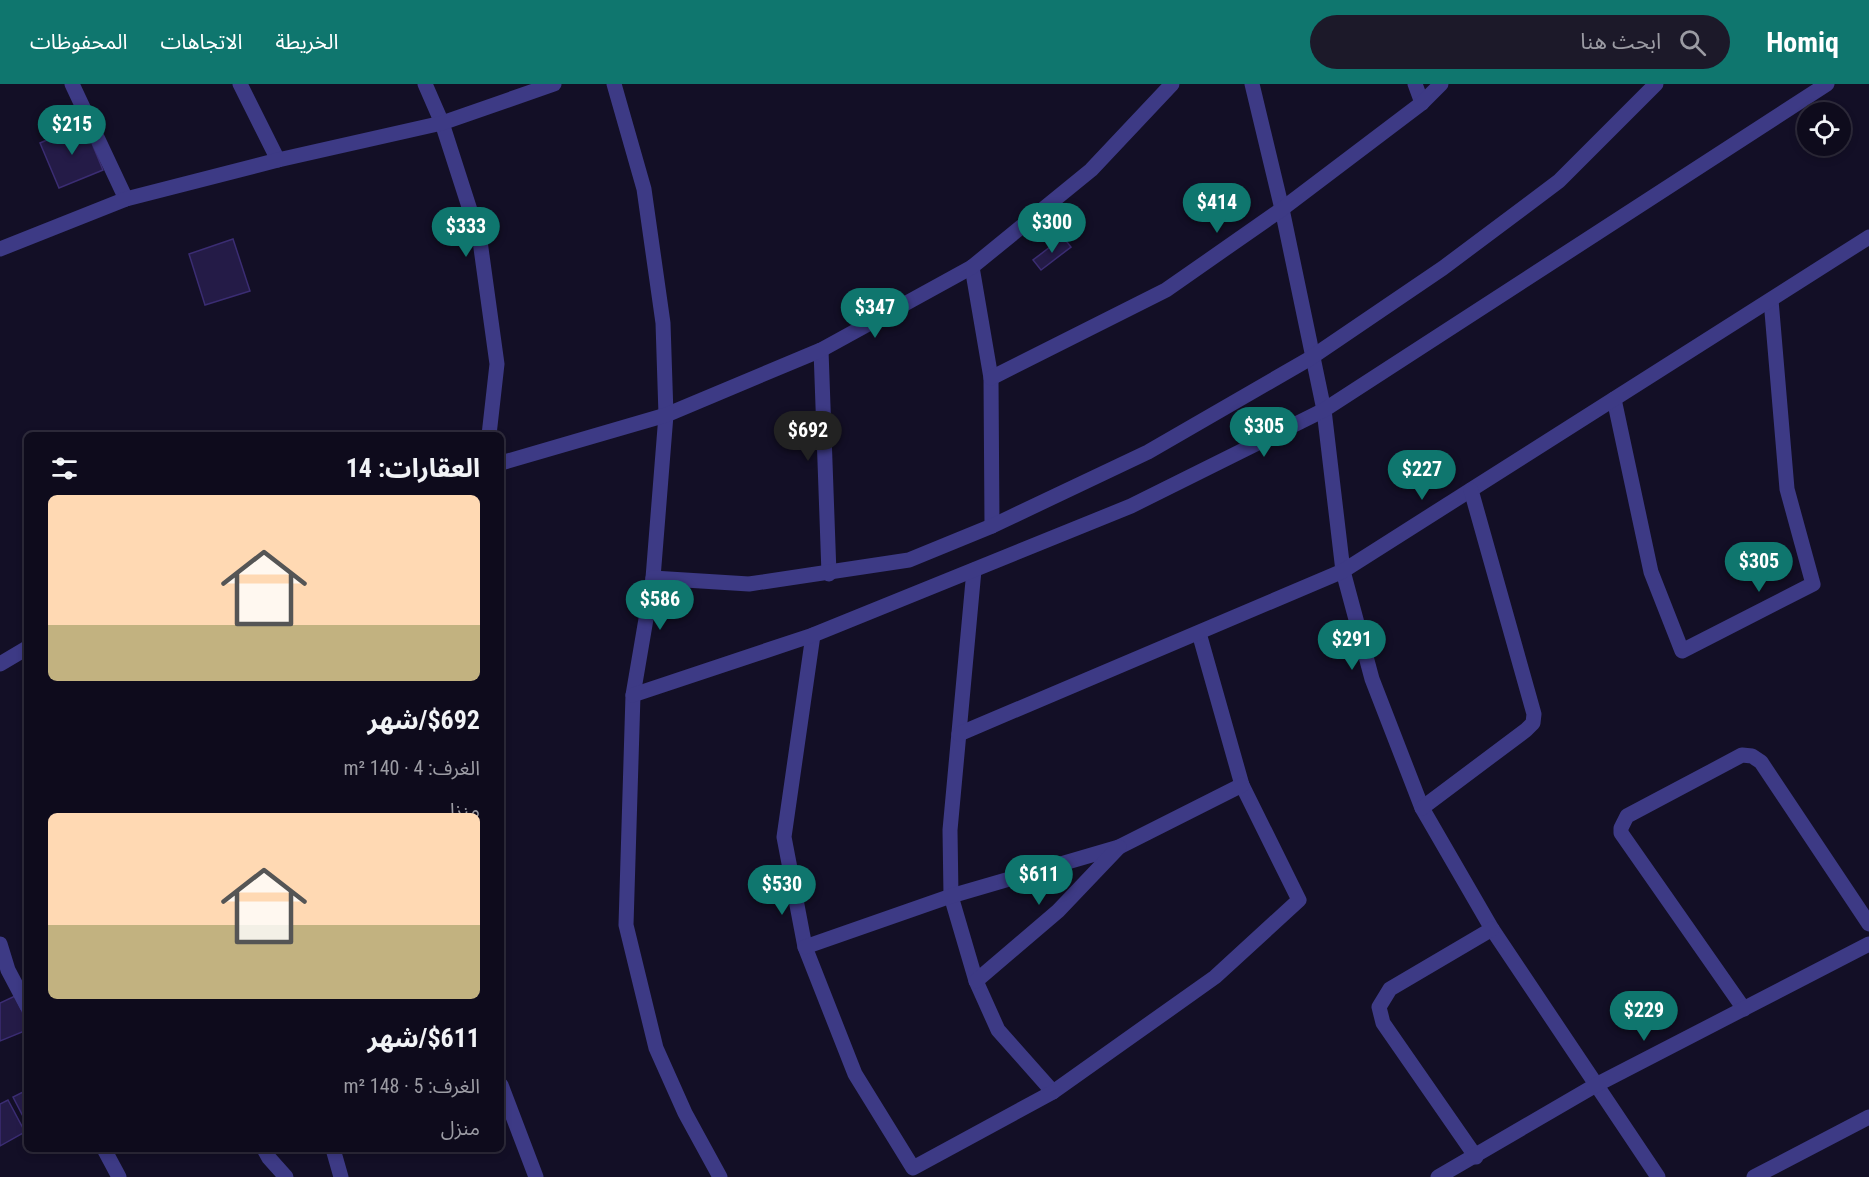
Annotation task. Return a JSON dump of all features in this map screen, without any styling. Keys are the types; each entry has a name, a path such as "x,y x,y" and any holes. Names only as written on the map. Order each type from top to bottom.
{"street":[{"path":"72,84 126,199"},
{"path":"240,84 278,160"},
{"path":"425,84 442,123 480,241 496,364 489,432"},
{"path":"0,249 126,199 278,160 442,123 554,84"},
{"path":"614,84 644,189 663,323 666,415 653,578 633,695 626,925 656,1048 685,1113 720,1177"},
{"path":"504,462 666,415 821,350 972,267 1091,170 1172,84"},
{"path":"1252,84 1282,209 1311,357 1324,410 1343,571 1372,679 1422,808 1492,929 1658,1177"},
{"path":"1415,84 1422,103"},
{"path":"991,378 1166,290 1282,209 1422,103 1441,84"},
{"path":"653,578 749,584 909,560 992,526 1148,452 1311,357 1443,268 1559,181 1656,84"},
{"path":"633,695 813,635 1131,506 1324,410 1827,84"},
{"path":"959,734 1343,571 1869,237"},
{"path":"972,267 991,378 992,526"},
{"path":"1614,399 1651,572 1682,651 1814,584 1787,489 1771,300"},
{"path":"821,350 829,573"},
{"path":"1422,808 1533,723 1534,714 1471,490"},
{"path":"974,570 950,830 951,896 976,981 998,1030 1053,1092"},
{"path":"813,635 784,837 805,947 855,1074 912,1168 1053,1092 1215,976 1299,900 1242,785 1198,633"},
{"path":"0,664 24,650"},
{"path":"1744,1009 1621,834 1621,828 1627,816 1742,755 1752,756 1761,762 1869,924"},
{"path":"805,947 951,896 1119,847 1242,785"},
{"path":"976,981 1058,911 1119,847"},
{"path":"1476,1157 1383,1023 1379,1007 1390,989 1492,929"},
{"path":"0,944 8,970 24,1000"},
{"path":"1438,1177 1476,1157 1596,1085 1869,944"},
{"path":"504,1093 536,1177"},
{"path":"1754,1177 1869,1118"},
{"path":"106,1152 119,1177"},
{"path":"266,1152 286,1177"},
{"path":"334,1152 341,1177"}],"building":[{"path":"84,124 103,170 59,188 40,143"},
{"path":"1063,237 1071,247 1041,270 1033,260"},
{"path":"233,239 250,291 205,305 189,254"},
{"path":"15,996 24,1016 24,1031 0,1041 0,1003"},
{"path":"24,1092 24,1118 13,1097"},
{"path":"8,1100 24,1133 0,1146 0,1104"}]}
